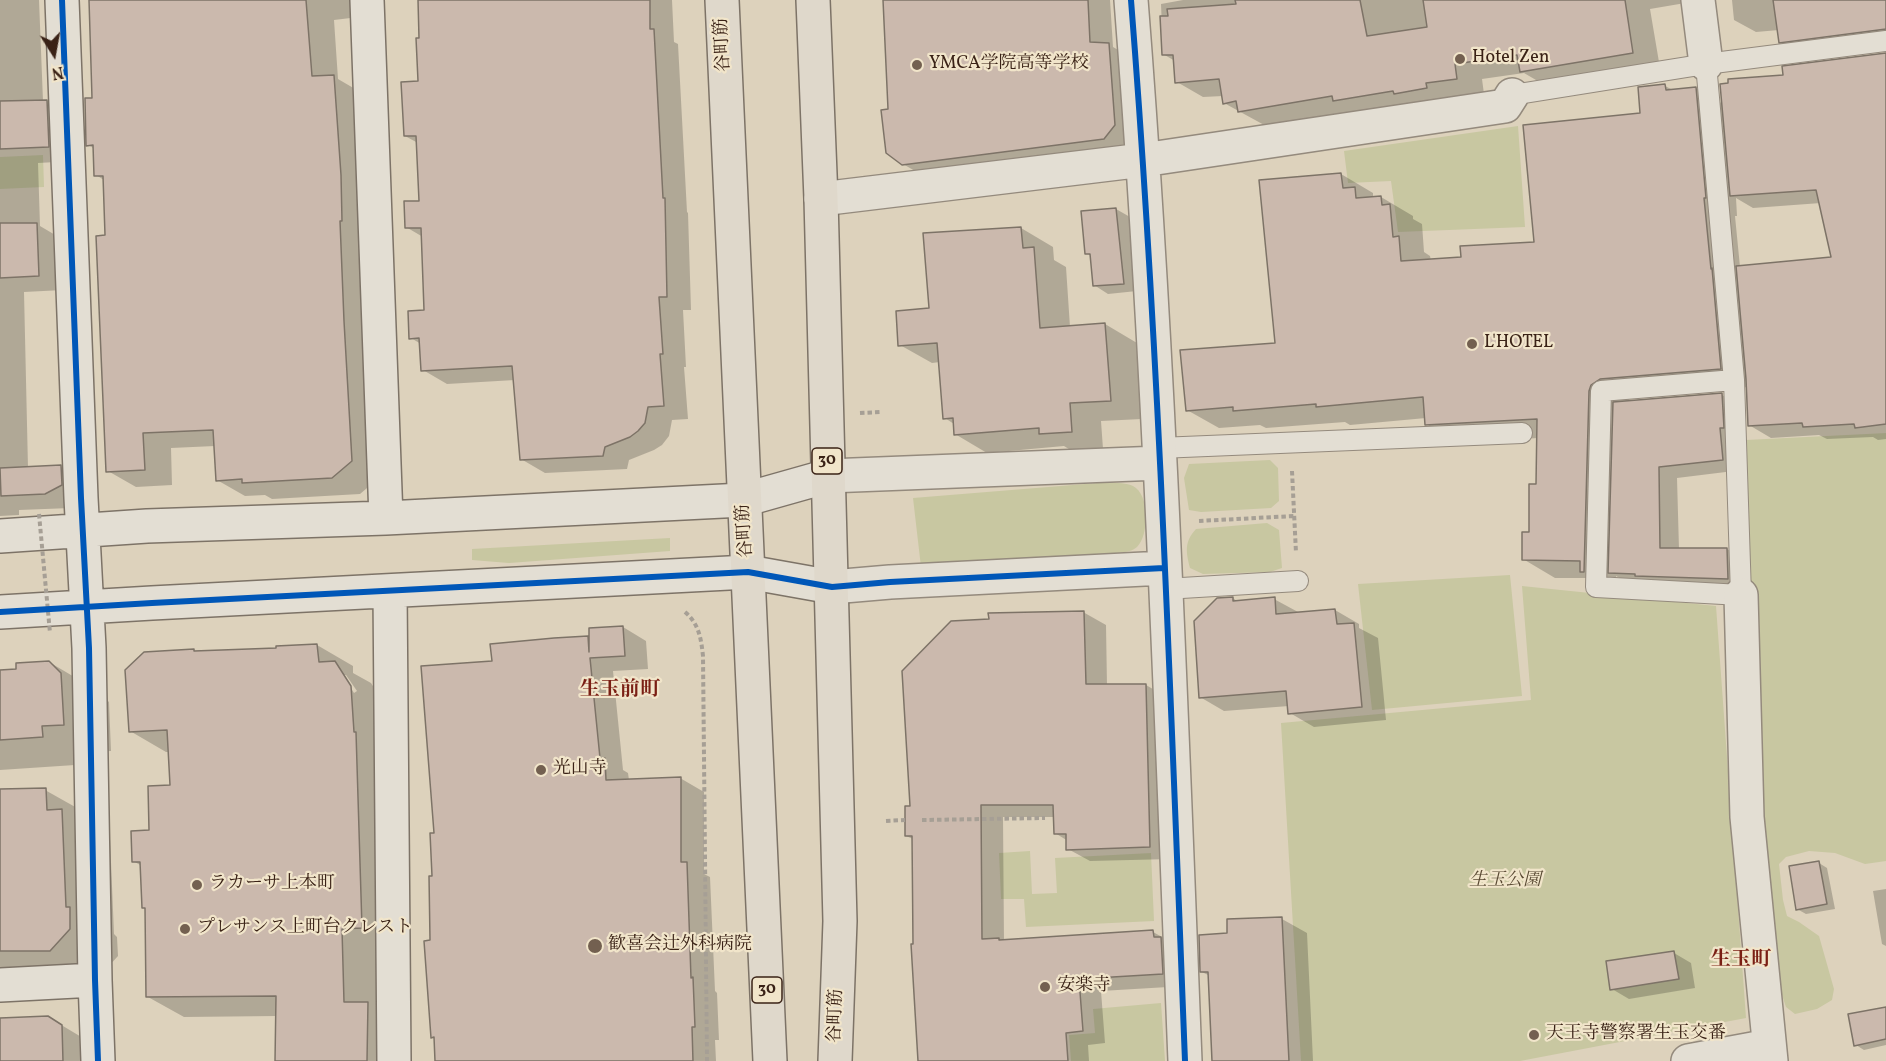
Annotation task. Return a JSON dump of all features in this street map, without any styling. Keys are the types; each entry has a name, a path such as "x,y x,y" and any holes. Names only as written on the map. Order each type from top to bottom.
{"main road":[{"name":"谷町筋","path":"722,0 770,1061"},
{"name":"谷町筋","path":"813,0 821,198 840,921 835,1061"},
{"name":"30","path":"758,1061 763,918"},
{"name":"30","path":"840,921 853,1061"}],"street":[{"path":"62,0 87,607 98,1061"},
{"path":"367,0 386,518"},
{"path":"1131,0 1143,160 1159,455 1185,1061"},
{"path":"1698,0 1706,64"},
{"path":"821,198 1143,160 1505,106 1512,95"},
{"path":"0,536 83,530 743,500 828,476 1159,455"},
{"path":"0,612 748,572 832,587 1165,578"},
{"path":"390,591 394,1061"},
{"path":"1688,1061 1770,1054 1747,817 1742,595"},
{"path":"0,985 95,980"}],"lane":[{"path":"1512,95 1706,64 1886,41"},
{"path":"1706,64 1734,380 1742,595 1596,587 1601,391 1734,380"},
{"path":"1159,455 1291,443 1522,433"},
{"path":"1165,578 1298,581"}],"path":[{"path":"860,413 881,412"},
{"path":"1291,443 1298,581"},
{"path":"39,514 50,633"},
{"path":"1162,523 1294,516"},
{"path":"675,610 685,612 697,625 701,635 703,656 707,1061"},
{"path":"922,820 1045,818"},
{"path":"886,820 905,820"}],"green space":[{"path":"1518,126 1525,227 1398,232 1391,181 1348,183 1344,151"},
{"path":"43,155 44,187 0,189 0,157"},
{"path":"1886,433 1886,861 1865,864 1835,853 1809,851 1786,857 1779,864 1787,916 1819,936 1834,989 1832,1000 1817,1009 1795,1014 1786,1007 1778,983 1768,856 1760,857 1746,440"},
{"path":"1270,460 1278,468 1279,501 1271,508 1201,512 1189,510 1184,478 1189,464"},
{"path":"1110,482 1133,486 1139,490 1145,506 1144,534 1137,547 1129,551 921,567 913,498"},
{"path":"1267,523 1279,530 1282,568 1270,572 1203,574 1190,568 1187,547 1189,538 1196,529"},
{"path":"670,538 670,551 509,563 472,560 472,549"},
{"path":"1510,575 1522,696 1372,710 1358,584"},
{"name":"生玉公園","path":"1522,586 1716,606 1746,1018 1520,1061 1301,1061 1281,723 1531,700"},
{"path":"1030,851 1032,894 1057,893 1055,858 1151,853 1154,921 1026,927 1024,899 1001,899 999,853"},
{"path":"1161,1003 1165,1061 1071,1061 1069,1035 1095,1033 1093,1009"}],"building":[{"path":"89,0 306,0 312,76 334,75 341,175 342,221 340,221 352,461 332,478 242,483 242,479 216,481 213,430 143,433 145,470 106,472 96,236 105,235 103,176 94,176 93,145 86,146 85,98 92,98"},
{"path":"418,0 650,0 650,29 654,29 663,198 665,198 667,297 659,297 664,406 648,407 645,423 638,431 630,437 605,447 603,456 520,460 512,366 421,371 419,338 409,339 408,311 424,310 421,228 405,228 404,201 419,201 416,136 404,136 401,82 418,81 416,38 419,38"},
{"path":"883,0 1088,0 1090,42 1109,43 1115,125 1104,139 902,165 886,153 881,110 888,109"},
{"path":"1235,0 1360,0 1367,36 1427,27 1423,0 1625,0 1633,53 1520,72 1517,55 1455,64 1457,79 1426,83 1427,88 1333,101 1332,96 1238,112 1236,101 1223,104 1219,79 1175,83 1173,55 1162,55 1160,16 1168,16 1167,9 1236,4"},
{"path":"1773,0 1886,0 1886,29 1779,43"},
{"path":"1886,53 1886,424 1855,428 1854,424 1803,427 1802,423 1748,426 1736,266 1831,257 1816,190 1730,196 1720,84 1728,83 1728,79 1783,75 1782,66"},
{"path":"1665,84 1666,90 1696,87 1706,198 1704,198 1721,369 1600,379 1591,385 1584,572 1580,572 1580,561 1522,560 1522,532 1529,532 1529,484 1536,484 1537,419 1425,425 1423,397 1316,407 1316,404 1233,411 1233,407 1186,411 1180,350 1275,343 1259,180 1341,173 1343,188 1355,187 1356,198 1381,196 1382,205 1390,204 1393,237 1399,236 1401,261 1461,257 1460,246 1534,242 1523,125 1640,113 1638,87"},
{"path":"47,100 49,147 0,149 0,101"},
{"path":"1116,208 1124,284 1093,286 1090,254 1085,254 1081,211"},
{"path":"0,223 37,223 39,276 0,278"},
{"path":"1021,227 1023,248 1034,247 1040,328 1105,323 1111,401 1070,403 1072,432 1039,434 1039,428 954,435 953,418 943,419 937,343 898,346 896,311 929,308 923,233"},
{"path":"1722,393 1724,428 1720,428 1723,460 1659,467 1660,548 1727,548 1728,579 1608,573 1613,402"},
{"path":"61,465 62,485 45,494 1,496 0,468"},
{"path":"1233,597 1233,601 1275,597 1276,614 1335,609 1337,624 1354,623 1362,707 1288,714 1286,691 1199,698 1194,621 1217,598"},
{"path":"1084,611 1086,684 1146,684 1150,847 1066,850 1066,834 1054,834 1053,805 981,805 982,939 999,938 999,940 1153,930 1154,937 1161,937 1163,974 1079,979 1083,1031 1066,1033 1068,1061 918,1061 911,944 913,944 912,836 905,836 905,806 910,806 902,671 951,621 989,619 988,613"},
{"path":"623,626 625,656 590,658 600,758 605,758 606,780 681,777 681,862 687,862 695,1027 692,1027 693,1061 435,1061 434,1037 431,1038 424,941 430,940 429,876 432,876 430,833 434,833 421,666 492,661 490,644 554,638 588,636 589,652 589,628"},
{"path":"317,644 319,662 335,661 351,686 354,732 356,732 362,928 342,929 344,1002 368,1002 367,1061 275,1061 276,996 146,997 145,908 142,908 140,862 132,862 131,831 149,830 148,786 170,785 167,730 129,732 125,670 144,652 276,648 276,646"},
{"path":"49,661 61,673 64,725 42,726 43,737 0,740 0,670 16,669 16,663"},
{"path":"46,788 47,810 62,809 66,907 70,907 70,929 50,951 0,951 0,789"},
{"path":"1819,861 1827,904 1796,910 1789,866"},
{"path":"1282,917 1289,1061 1212,1061 1208,972 1200,972 1199,935 1227,933 1227,919"},
{"path":"1674,951 1679,979 1610,990 1606,961"},
{"path":"1886,1007 1886,1039 1854,1046 1848,1014"},
{"path":"48,1016 62,1025 63,1061 0,1061 0,1018"}],"cycle path":[{"path":"62,0 89,648 98,1061"},
{"path":"1131,0 1157,397 1185,1061"},
{"path":"0,612 748,572 832,587 1164,568"}],"place":[{"name":"Hotel Zen","path":"1460,59"},
{"name":"YMCA学院高等学校","path":"917,65"},
{"name":"L'HOTEL","path":"1472,344"},
{"name":"光山寺","path":"541,770"},
{"name":"ラカーサ上本町","path":"197,885"},
{"name":"プレサンス上町台クレスト","path":"185,929"},
{"name":"歓喜会辻外科病院","path":"595,946"},
{"name":"安楽寺","path":"1045,987"},
{"name":"天王寺警察署生玉交番","path":"1534,1035"}],"district":[{"name":"生玉前町","path":"620,691"},
{"name":"生玉町","path":"1741,961"}]}
